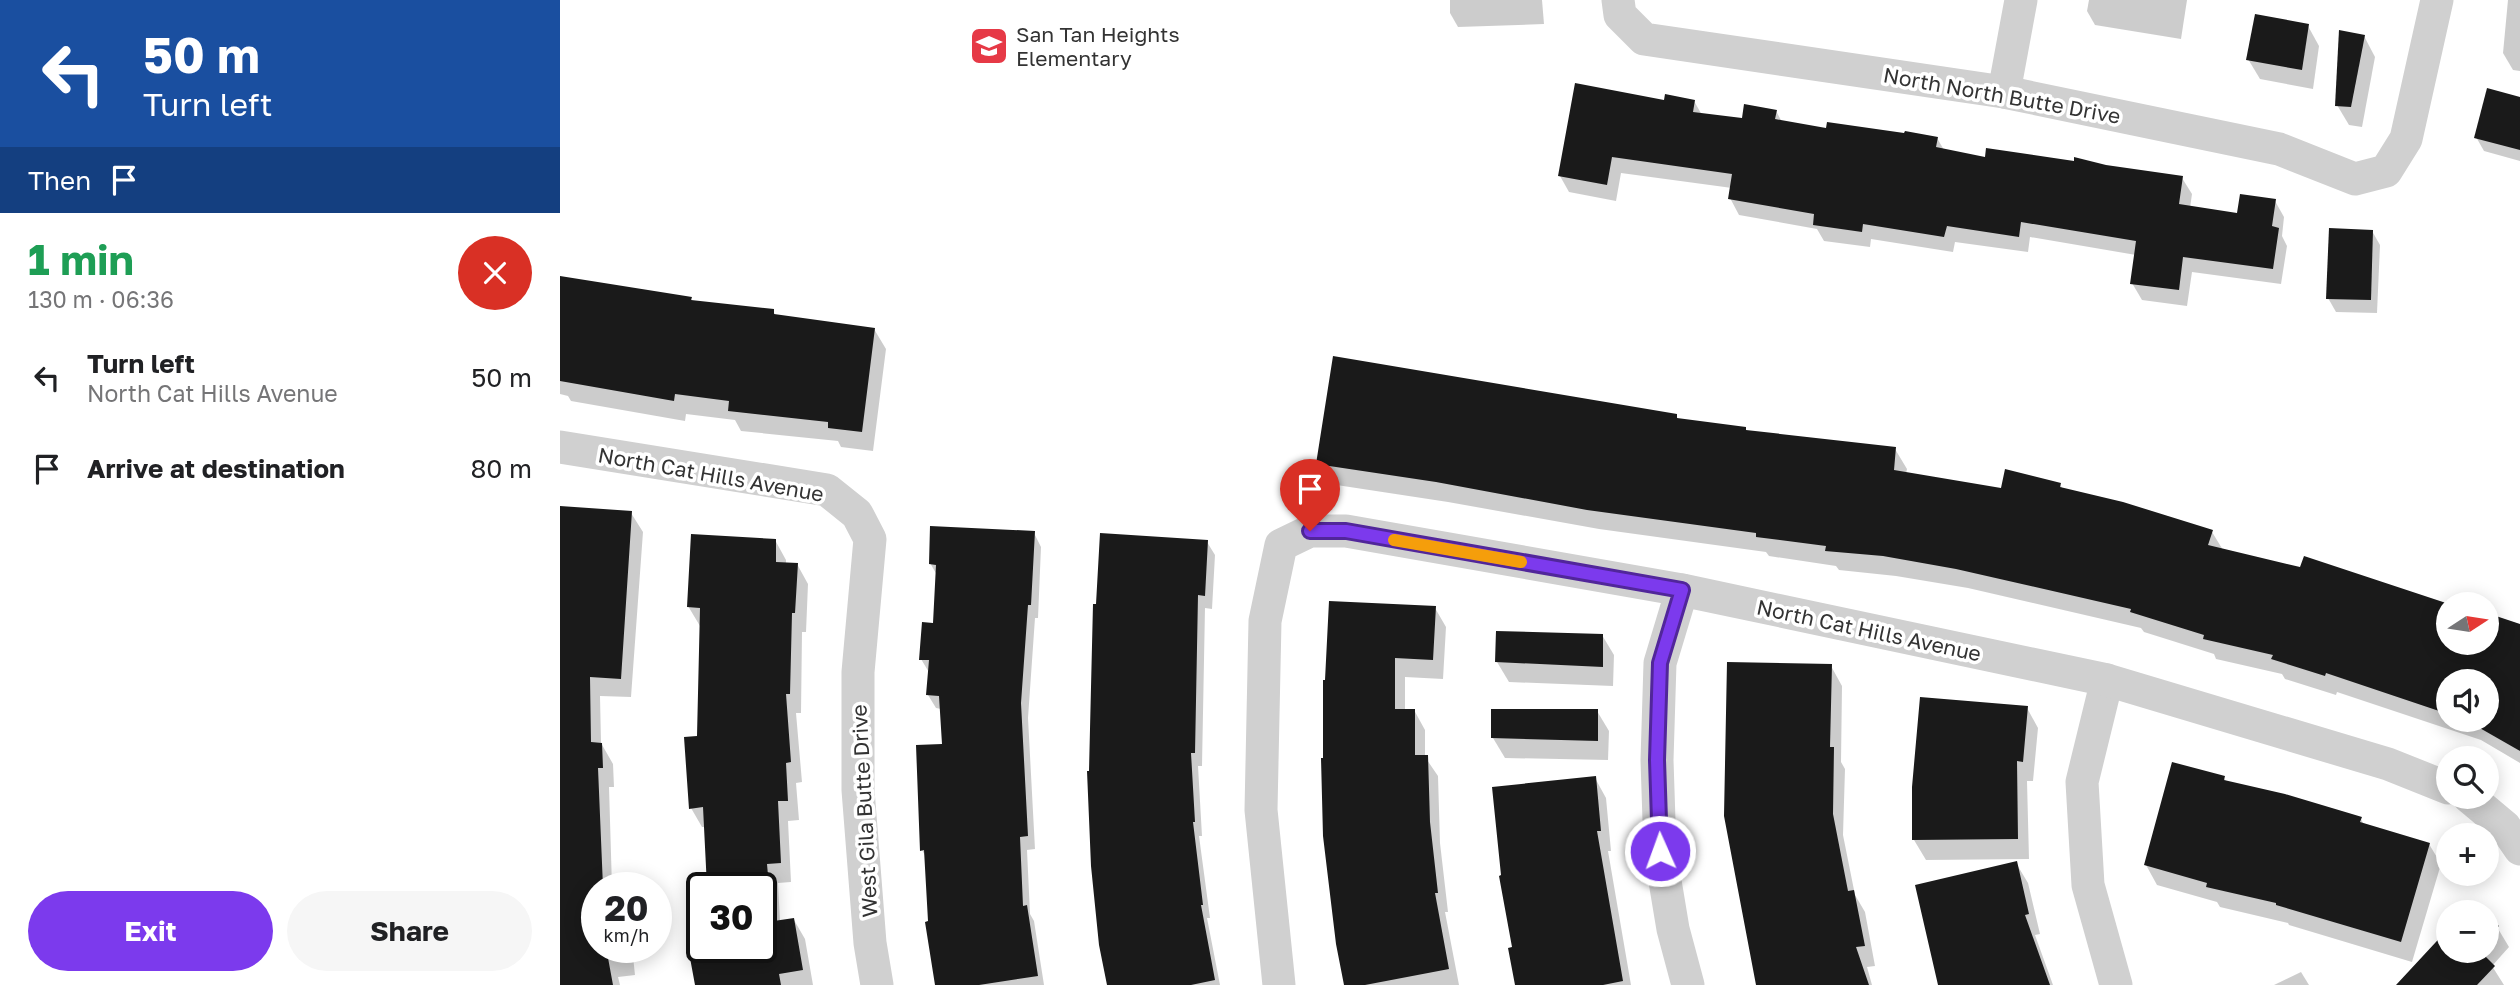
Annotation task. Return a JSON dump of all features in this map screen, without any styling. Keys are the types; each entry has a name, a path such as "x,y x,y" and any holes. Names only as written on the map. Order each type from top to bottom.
{"street":[{"path":"2004,92 2021,0"},
{"name":"North North Butte Drive","path":"1619,8 1644,39 2004,92 2279,149 2355,179 2386,171 2406,139 2437,0"},
{"name":"North Cat Hills Avenue","path":"560,447 827,490 857,514"},
{"name":"West Gila Butte Drive","path":"857,514 870,539 858,672 858,790 870,943 877,985"},
{"name":"North Cat Hills Avenue","path":"1279,985 1261,810 1265,621 1281,545 1310,531 1346,531 1682,590 2106,680 2388,764 2436,783"},
{"path":"1682,590 1660,663 1657,760 1660,851 1673,929 1688,985"},
{"path":"2106,680 2082,782 2088,885 2116,985"},
{"path":"2484,809 2505,827 2520,849"}],"building":[{"path":"2255,14 2309,24 2302,70 2246,60"},
{"path":"2339,30 2365,35 2351,107 2335,106"},
{"path":"1575,83 1664,100 1665,94 1695,100 1693,112 1742,118 1744,104 1777,110 1775,119 1826,128 1827,122 1904,133 1905,131 1938,137 1936,147 1985,157 1986,148 2074,161 2074,157 2106,165 2183,176 2179,204 2237,213 2240,194 2276,199 2272,226 2279,228 2273,269 2183,257 2179,290 2130,284 2136,241 2021,222 2019,237 1947,226 1944,237 1863,224 1862,232 1813,225 1814,214 1728,199 1732,174 1612,157 1607,185 1558,176"},
{"path":"2487,88 2520,97 2520,150 2474,138"},
{"path":"2329,228 2373,230 2371,300 2326,299"},
{"path":"560,276 692,297 691,300 774,309 774,314 875,328 862,432 828,428 828,422 728,411 729,401 675,394 674,401 560,381"},
{"path":"1333,356 1677,414 1677,418 1746,427 1746,430 1896,447 1894,470 2001,488 2005,469 2061,483 2060,487 2123,502 2213,530 2208,545 2300,567 2304,556 2436,600 2436,655 2499,655 2499,617 2520,624 2520,751 2487,732 2499,732 2499,669 2436,669 2436,710 2326,673 2325,676 2271,659 2273,655 2203,639 2204,635 2130,612 2131,609 1956,569 1883,556 1825,551 1826,546 1756,537 1756,533 1587,510 1436,482 1316,464"},
{"path":"560,506 632,511 621,679 590,677 591,742 602,743 603,768 598,768 602,872 581,872 581,963 609,963 613,985 560,985"},
{"path":"930,526 1035,531 1021,703 1028,836 1020,837 1023,906 1027,905 1038,976 979,985 935,985 925,922 928,921 924,850 920,851 916,745 942,744 939,696 926,695 929,660 919,660 922,622 933,623 936,565 929,564"},
{"path":"1100,533 1208,540 1205,596 1198,595 1195,753 1191,753 1193,822 1201,905 1215,980 1191,985 1107,985 1099,945 1091,866 1087,771 1093,604 1096,604"},
{"path":"691,534 776,539 776,562 798,563 795,613 792,613 790,694 786,694 791,762 786,763 788,801 778,801 781,863 767,864 768,872 706,872 703,807 689,809 684,737 697,736 700,608 687,607"},
{"path":"1329,601 1436,606 1433,660 1395,658 1395,709 1415,709 1415,755 1428,755 1430,822 1438,893 1435,893 1449,969 1365,985 1344,985 1336,944 1323,836 1321,758"},
{"path":"1496,631 1603,634 1603,667 1495,662"},
{"path":"1727,662 1832,664 1830,747 1834,747 1833,814 1848,891 1854,890 1865,946 1856,947 1869,985 1756,985 1724,816"},
{"path":"1920,697 2028,706 2023,762 2017,761 2018,839 1912,840 1912,787"},
{"path":"1491,709 1598,709 1598,741 1491,738"},
{"path":"2172,762 2225,776 2224,780 2285,794 2362,817 2360,822 2430,843 2401,942 2276,903 2206,887 2207,883 2144,865"},
{"path":"1596,776 1601,831 1597,831 1623,981 1603,985 1515,985 1508,948 1512,947 1499,876 1492,787"},
{"path":"2017,861 2029,914 2025,915 2050,985 1938,985 1915,885"},
{"path":"794,918 803,970 779,974 781,985 695,985 691,963 777,963 777,921"},
{"path":"2436,942 2436,963 2492,963 2495,966 2477,985 2396,985"}],"slow traffic":[{"path":"1394,540 1521,562"}],"place":[{"name":"San Tan Heights Elementary","path":"989,46"}],"route":[{"path":"1310,531 1346,531 1682,590 1660,663 1657,760 1660,851"}]}
